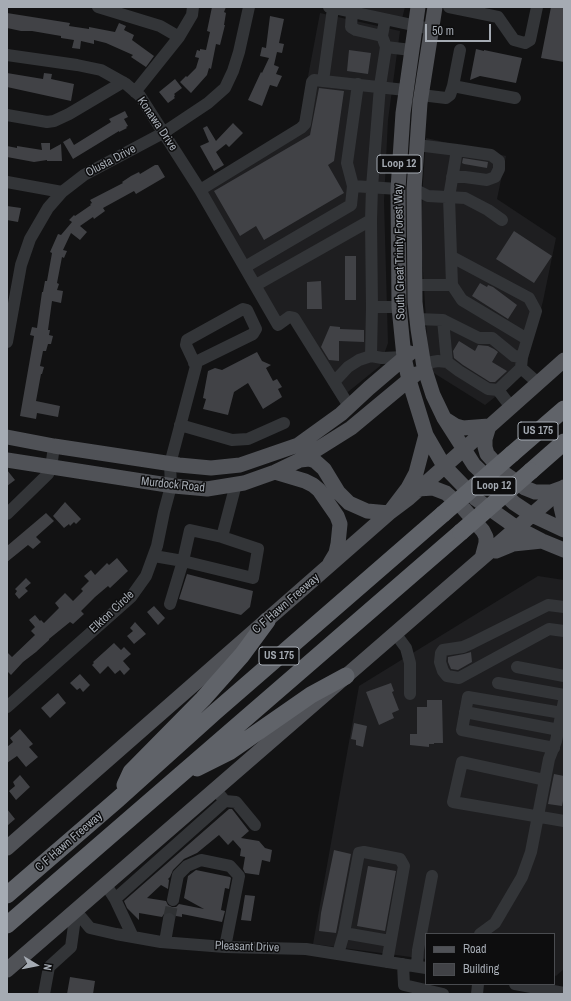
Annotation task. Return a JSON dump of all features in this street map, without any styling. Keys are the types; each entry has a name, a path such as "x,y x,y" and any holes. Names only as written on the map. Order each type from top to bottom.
{"highway":[{"name":"C F Hawn Freeway","path":"7,895 117,800 214,712 564,409"},
{"name":"C F Hawn Freeway","path":"7,925 564,442"},
{"path":"117,800 131,772 203,699 242,655 267,620"},
{"path":"173,780 229,752 310,695 346,676"}],"main road":[{"name":"South Great Trinity Forest Way","path":"418,7 405,90 398,188 399,306 404,357 409,380 426,435 444,466"},
{"name":"South Great Trinity Forest Way","path":"435,7 421,95 414,189 414,285 416,319 424,367 433,395 444,418 464,449"},
{"path":"398,188 414,189"},
{"name":"Murdock Road","path":"7,437 170,464 211,468 240,465 298,445 341,414 420,344"},
{"name":"C F Hawn Freeway","path":"7,848 389,513 409,498 564,360"},
{"name":"Murdock Road","path":"7,460 171,486 207,489 236,484 275,472 300,460 351,428 424,367"},
{"path":"444,418 456,426 463,428 489,426 485,439 487,454 505,474 525,488 535,492 551,492 564,487"},
{"path":"279,452 294,454 300,460 309,459 315,461 324,470 338,492 348,503 368,511 389,513 411,483 416,473 426,435"},
{"name":"Loop 12","path":"464,449 474,465 492,484 514,503 532,515 564,530"},
{"name":"Loop 12","path":"444,466 476,499 517,528 564,550"},
{"path":"275,472 305,480 313,485 319,490 337,516 340,524 338,544 336,553 327,568"},
{"path":"7,970 183,818 208,806 221,795 346,676 564,487"},
{"path":"564,487 561,507 564,520"},
{"path":"418,489 433,488 446,493 464,509 483,531 486,537 482,558"},
{"path":"482,558 513,544 542,541"}],"street":[{"path":"98,7 160,26 179,37"},
{"path":"135,92 179,37 192,15 193,7"},
{"name":"Olusta Drive","path":"7,342 10,312 21,265 30,239 48,208 62,192 84,175 163,134 208,103 225,88 240,52 249,7"},
{"path":"323,81 331,7 431,29"},
{"path":"449,7 498,17 514,40 525,42 530,40 537,7"},
{"path":"352,12 351,27 384,41 411,50"},
{"path":"370,356 372,307 372,187 386,20"},
{"path":"421,95 446,98 450,94 460,50"},
{"name":"Konawa Drive","path":"7,55 101,70 123,82 140,96 200,190 278,324 289,317 294,318 334,382"},
{"path":"200,190 301,128 305,124 312,82 314,80 380,86 405,90"},
{"path":"7,115 47,122 54,121 69,114 123,82"},
{"path":"245,266 351,205 353,186 347,163 358,84"},
{"path":"453,86 515,98"},
{"path":"417,145 491,155 499,160 499,169 495,177 487,180 452,177"},
{"path":"457,150 449,197 452,285 462,300 527,339"},
{"path":"7,182 62,192"},
{"path":"353,186 398,188"},
{"path":"414,189 428,196 465,198 488,210 502,220"},
{"path":"256,285 371,220"},
{"path":"452,257 530,298 536,311 521,363 498,390"},
{"path":"414,285 452,285"},
{"path":"372,307 399,306"},
{"path":"243,309 247,310 256,329 254,334 194,363 186,345 187,340 243,309"},
{"path":"416,319 443,320 479,338 492,338 514,356 538,383"},
{"path":"443,320 447,362"},
{"path":"349,406 334,382 348,367 359,360 370,356 382,358 404,357"},
{"path":"424,367 438,360 447,362 488,389 498,390 511,407"},
{"name":"Elkton Circle","path":"7,708 132,596 146,576 154,556 171,486 170,464 196,366 194,363"},
{"path":"180,425 232,440 248,439 284,423"},
{"path":"7,514 48,474 51,468 54,446"},
{"path":"222,537 236,484"},
{"path":"154,556 183,561 253,578 258,548 222,537 190,530 183,561 170,604"},
{"path":"564,607 548,605 463,647 443,650 441,653 440,662 443,671 447,676 459,678 549,629 564,631"},
{"path":"395,633 406,648 410,663 410,694"},
{"path":"517,668 564,676"},
{"path":"498,683 564,695"},
{"path":"481,933 494,923 522,877 531,852 549,759 554,748 559,730 563,707 468,697 462,730 554,748"},
{"path":"466,712 559,730"},
{"path":"545,780 462,762 453,802 564,821"},
{"path":"221,795 236,802 255,825"},
{"path":"115,899 194,829 208,806"},
{"path":"183,818 194,829"},
{"path":"338,954 344,933 359,853 364,852 400,859 404,866 387,962"},
{"path":"173,900 178,875 187,866 201,860 230,866 239,876 225,946"},
{"path":"422,967 418,950 432,876"},
{"path":"106,885 115,899 133,937"},
{"path":"44,994 49,967 71,947 76,911"},
{"name":"Pleasant Drive","path":"76,911 90,928 133,937 165,942 306,949 422,967"},
{"path":"165,942 169,919"},
{"path":"344,933 390,941"},
{"path":"403,964 404,985 443,994"},
{"path":"521,985 564,993"}],"shaded area":[{"path":"341,7 405,7 402,19"},
{"path":"320,13 400,31 388,120 384,201 388,343 380,366 338,400 291,321 276,330 201,184 299,124"},
{"path":"426,138 506,156 497,199 556,238 543,301 524,374 485,405 429,370 421,239"},
{"path":"538,576 564,580 564,969 556,976 555,933 425,933 425,959 313,944 359,686"}],"building":[{"path":"212,7 226,7 224,12 226,13 225,25 220,45 216,44 211,69 209,68 207,75 191,93 180,82 196,68 199,58 195,57 197,50 206,50 210,32 207,31"},
{"path":"551,7 564,7 564,62 541,58"},
{"path":"7,13 70,23 69,26 89,29 89,27 115,32 119,23 126,26 124,30 134,35 132,40 154,56 146,67 131,57 133,55 106,43 94,40 94,44 81,41 80,49 72,48 74,40 61,38 61,36 7,28"},
{"path":"270,16 284,19 279,43 284,44 282,53 277,52 274,65 279,67 276,74 282,76 277,87 270,85 262,106 248,100 269,58 260,56 262,47 266,48"},
{"path":"476,49 522,58 516,83 480,76 470,80"},
{"path":"349,50 371,53 368,74 347,71"},
{"path":"7,73 43,79 44,73 52,74 51,79 74,84 71,101 7,87"},
{"path":"175,79 182,88 174,94 175,98 168,103 159,92"},
{"path":"319,88 344,91 334,161 328,165 344,193 264,240 256,226 240,236 214,191 310,135"},
{"path":"125,111 128,117 124,119 128,126 126,127 127,128 119,131 73,159 63,142 70,138 74,145 111,122 109,119"},
{"path":"233,123 243,133 229,147 226,144 216,152 224,165 214,171 200,146 209,142 203,128 207,126 216,141"},
{"path":"41,143 50,143 50,150 61,144 62,161 47,160 34,162 7,157 7,146 42,150"},
{"path":"463,158 488,162 487,168 464,164 462,163"},
{"path":"155,165 158,165 165,177 136,194 134,191 103,208 105,211 94,219 93,217 80,226 87,232 80,240 71,233 63,250 67,251 64,258 62,257 57,283 59,284 57,290 63,291 61,303 52,301 48,330 50,330 49,335 53,336 51,344 48,344 46,351 43,351 40,366 44,367 41,374 36,401 60,406 58,417 37,413 36,419 20,416 34,336 30,335 32,327 37,328 42,292 45,281 47,281 52,253 50,252 58,234 61,235 72,222 69,220 74,215 75,216 91,205 90,204 92,203 90,200 123,183 122,182 131,176 139,172 140,174"},
{"path":"7,206 21,208 18,222 7,220"},
{"path":"514,231 552,256 534,283 496,259"},
{"path":"345,256 356,256 356,300 345,300"},
{"path":"321,281 322,309 307,309 307,282"},
{"path":"480,283 487,287 488,285 493,287 517,305 508,319 472,296"},
{"path":"330,326 340,327 340,329 364,330 364,342 339,341 339,361 329,360 321,347"},
{"path":"459,341 475,351 478,345 488,346 494,349 498,352 492,362 507,371 495,382 490,382 454,358 453,351"},
{"path":"257,352 262,361 271,365 266,368 273,381 277,379 282,387 278,389 282,397 263,409 248,383 234,392 228,415 203,409 206,399 203,398 208,371 215,368 222,370"},
{"path":"7,470 15,480 7,486"},
{"path":"65,502 81,519 76,524 74,522 70,526 69,524 64,528 53,516"},
{"path":"46,513 54,521 36,537 41,542 33,549 28,545 7,562 7,546"},
{"path":"117,558 128,571 110,588 108,586 95,597 81,611 84,614 73,624 70,622 49,639 11,675 7,671 7,652 12,657 35,635 31,631 35,627 29,620 35,615 44,623 59,608 55,603 65,593 73,601 83,591 81,589 89,581 84,576 91,570 95,575 107,563 109,565"},
{"path":"187,574 253,591 250,607 241,615 179,599"},
{"path":"26,578 31,583 25,588 28,591 19,599 15,594 17,591 15,589"},
{"path":"154,606 165,618 158,625 147,612"},
{"path":"135,622 146,634 134,644 127,636 133,631 130,628"},
{"path":"114,643 121,650 124,647 131,654 123,661 130,669 124,675 120,670 115,674 108,666 100,674 92,665 94,663 93,662"},
{"path":"471,652 472,662 458,670 451,669 448,662 448,657"},
{"path":"80,674 90,685 83,692 80,688 77,690 70,683"},
{"path":"391,683 394,691 392,692 399,710 392,713 394,718 379,725 366,692"},
{"path":"58,693 66,703 50,718 41,708"},
{"path":"427,700 442,700 443,743 429,744 429,747 410,745 410,734 417,734 417,707 427,707"},
{"path":"354,723 367,726 363,747 356,745 356,740 351,739"},
{"path":"20,729 33,744 29,747 38,757 26,767 17,756 7,763 7,747 13,742 10,738"},
{"path":"554,774 564,776 564,796 562,806 548,804"},
{"path":"20,775 30,787 16,800 9,791 15,786 13,782"},
{"path":"7,809 15,819 7,826"},
{"path":"229,809 232,809 249,831 241,838 259,841 265,848 272,850 270,862 262,860 259,875 245,873 243,869 245,857 240,856 241,849 233,840 228,845 219,835 197,853 184,859 173,870 168,879 168,889 161,885 147,898 166,901 168,905 172,907 176,907 179,904 204,909 184,898 188,876 196,870 230,877 229,889 225,888 221,910 225,911 222,922 182,914 182,917 176,916 170,912 164,914 162,917 139,913 139,920 127,908 124,901"},
{"path":"334,850 351,854 336,933 319,931 321,913"},
{"path":"368,866 396,871 385,931 357,926"},
{"path":"245,895 255,896 251,921 241,920"},
{"path":"70,977 95,981 93,994 67,994"}],"tunnel":[{"path":"169,919 173,900"}]}
